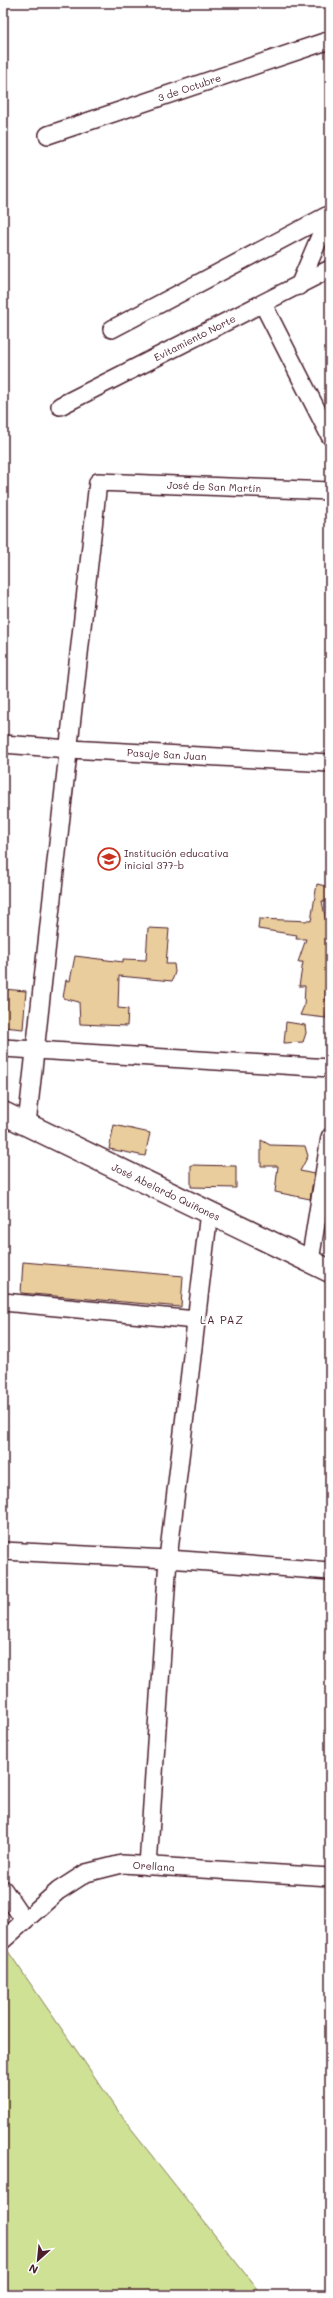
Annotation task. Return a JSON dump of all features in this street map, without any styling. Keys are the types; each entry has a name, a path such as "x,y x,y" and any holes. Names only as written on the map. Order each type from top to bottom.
{"street":[{"name":"3 de Octubre","path":"48,135 330,40"},
{"path":"299,286 329,214"},
{"path":"112,329 329,214"},
{"name":"Evitamiento Norte","path":"60,406 330,270"},
{"path":"263,304 330,436"},
{"name":"José de San Martín","path":"69,749 98,482 330,491"},
{"name":"Pasaje San Juan","path":"3,744 330,763"},
{"path":"27,1124 69,749"},
{"path":"3,1048 330,1068"},
{"name":"José Abelardo Quiñones","path":"3,1112 330,1271"},
{"path":"310,1262 330,1137"},
{"path":"148,1866 168,1559 209,1212"},
{"path":"3,1302 196,1320"},
{"path":"3,1551 168,1559 330,1571"},
{"name":"Orellana","path":"3,1940 58,1890 86,1873 122,1864 330,1877"},
{"path":"3,1889 24,1920"}],"green space":[{"path":"3,1944 130,2128 262,2295 3,2295"}],"building":[{"path":"317,884 330,887 330,902 322,901 330,940 330,958 325,1000 328,1000 326,1018 300,1015 304,1006 305,986 299,986 303,962 298,962 306,939 296,939 297,935 258,929 259,919 311,921"},
{"path":"148,928 169,929 166,964 174,964 175,972 172,981 119,976 118,1008 128,1009 127,1026 80,1024 79,1002 63,998 66,980 70,981 75,956 123,962 123,959 146,960"},
{"path":"3,989 26,991 23,1029 3,1027"},
{"path":"286,1022 305,1025 306,1033 303,1042 284,1043"},
{"path":"114,1125 150,1133 145,1156 109,1149"},
{"path":"261,1140 270,1145 305,1146 308,1156 300,1171 314,1174 310,1199 275,1192 278,1166 261,1166"},
{"path":"191,1165 236,1166 236,1188 191,1187"},
{"path":"23,1262 183,1276 181,1307 21,1293"}],"waterway":[{"path":"3,2140 3,2157"}],"place":[{"name":"Institución educativa inicial 377-b","path":"109,859"}],"district":[{"name":"LA PAZ","path":"222,1320"}]}
